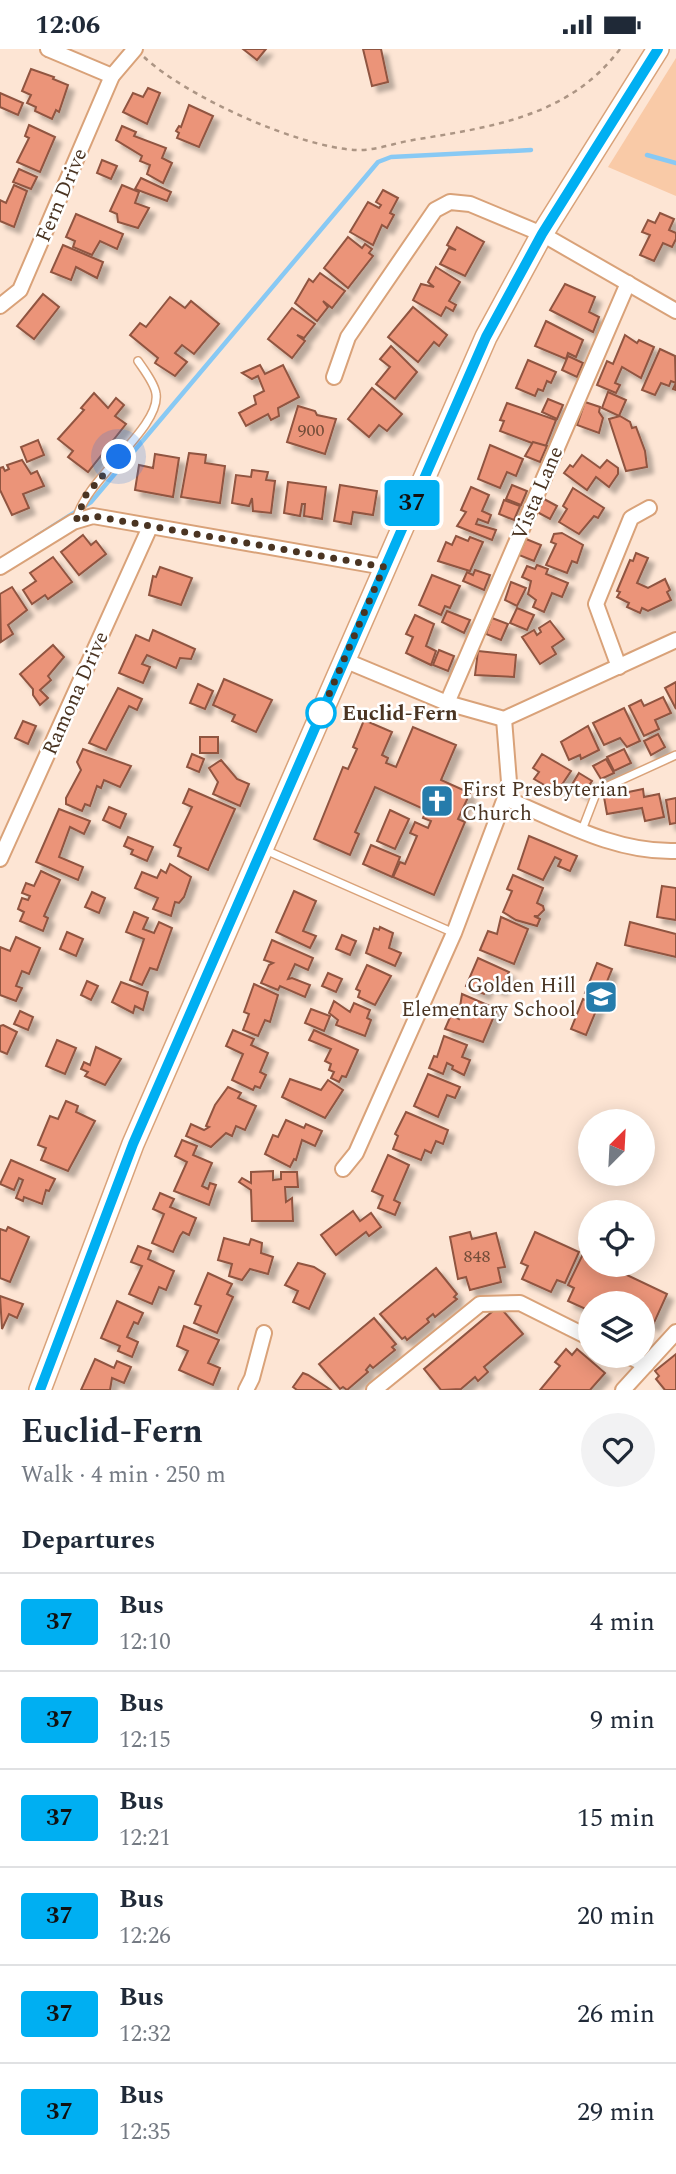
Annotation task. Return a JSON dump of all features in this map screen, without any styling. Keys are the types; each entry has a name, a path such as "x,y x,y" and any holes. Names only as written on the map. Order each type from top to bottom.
{"main road":[{"path":"40,1390 133,1144 486,337 542,234 658,49"}],"street":[{"path":"48,49 113,76"},
{"name":"Fern Drive","path":"0,306 20,290 113,76 135,49"},
{"path":"334,377 348,337 435,210 450,202 470,204 542,234 676,310"},
{"name":"Vista Lane","path":"447,703 628,283"},
{"path":"619,667 596,604 631,518 649,508"},
{"path":"0,567 76,521 93,516 384,567"},
{"name":"Ramona Drive","path":"0,859 150,527"},
{"path":"344,660 447,703 504,719 676,640"},
{"path":"343,1170 356,1153 454,933 505,798 509,782 504,719"},
{"path":"505,798 615,845 652,852 676,851"},
{"path":"374,1390 480,1304 520,1303 578,1332"},
{"path":"655,1355 676,1332"},
{"path":"246,1390 252,1378 264,1333"},
{"path":"623,1390 643,1368"}],"lane":[{"path":"76,521 86,495 119,457 154,409 156,394 138,361"},
{"path":"582,830 597,791 676,755"},
{"path":"262,848 454,933"}],"path":[{"path":"135,49 153,65 205,97 271,128 330,146 358,150 482,130 552,106 583,86 609,64 620,49"}],"shaded area":[{"path":"676,58 676,196 608,167"}],"building":[{"path":"243,49 266,49 257,60"},
{"path":"363,49 381,49 388,82 372,86"},
{"path":"31,69 68,85 59,112 56,110 52,119 35,111 36,107 27,103 31,95 22,91"},
{"path":"148,88 160,93 147,124 123,112 133,93 143,97"},
{"path":"0,93 23,103 18,115 0,107"},
{"path":"189,105 213,116 199,147 177,138 179,133 176,131 181,127"},
{"path":"29,125 55,137 40,172 17,162 29,138 25,136"},
{"path":"122,126 136,132 134,136 166,148 162,158 172,163 163,183 147,174 150,165 140,161 142,156 116,140"},
{"path":"102,160 117,166 111,179 97,173"},
{"path":"19,169 37,177 31,189 13,182"},
{"path":"141,178 171,192 167,201 135,189"},
{"path":"14,185 27,191 14,227 0,221 0,200 6,203"},
{"path":"122,185 139,192 135,203 149,208 138,228 118,222 117,214 110,211"},
{"path":"383,190 398,198 390,213 394,215 387,228 382,225 373,245 350,232 368,202 379,208 381,205 376,202"},
{"path":"660,213 674,219 669,230 676,233 676,239 672,247 663,243 654,261 640,255 650,235 642,232 648,220 655,223"},
{"path":"76,214 123,234 117,249 100,241 92,255 73,247 75,241 66,237"},
{"path":"457,227 484,242 465,276 440,264 449,248 456,250 447,245"},
{"path":"348,237 362,248 365,244 372,249 369,253 373,256 348,288 324,268"},
{"path":"63,245 103,262 97,278 76,267 71,280 51,272"},
{"path":"436,267 460,282 449,301 456,305 453,311 446,307 441,316 413,300 421,284 434,287 428,282"},
{"path":"320,273 345,291 332,308 323,301 328,307 317,321 295,303 309,279 313,282"},
{"path":"565,284 595,297 589,312 599,317 593,332 550,310"},
{"path":"43,294 59,307 34,339 17,326"},
{"path":"170,297 185,308 191,301 219,324 194,354 182,345 175,353 187,362 175,376 155,363 158,358 130,335 140,323 146,327"},
{"path":"413,307 447,335 439,346 434,342 418,362 388,337"},
{"path":"292,308 315,324 304,338 297,335 305,341 292,358 268,339"},
{"path":"546,321 583,340 576,357 568,353 566,359 535,346"},
{"path":"625,335 637,343 639,340 654,347 641,378 622,367 615,383 620,385 616,393 597,385 607,361 613,364"},
{"path":"391,346 417,372 395,399 376,384 390,367 380,359"},
{"path":"660,349 675,356 676,383 671,381 669,386 661,383 655,395 642,390"},
{"path":"568,356 583,363 577,377 562,370"},
{"path":"528,360 556,372 551,383 547,381 543,391 538,389 535,396 516,388"},
{"path":"260,365 265,374 283,365 299,397 278,408 279,416 271,420 268,414 246,426 239,413 256,404 254,396 264,391 258,376 252,379 242,373"},
{"path":"372,388 402,414 387,431 379,425 369,437 348,419"},
{"path":"608,392 626,400 619,416 602,408"},
{"path":"94,393 108,408 116,398 124,405 115,416 126,424 88,472 68,457 73,451 58,439 84,410 81,408"},
{"path":"548,399 563,405 557,419 542,412"},
{"path":"585,402 600,407 599,412 603,418 599,433 577,425"},
{"path":"507,403 556,420 545,448 500,431 504,421 500,420"},
{"path":"298,406 315,411 317,415 336,419 325,454 287,442"},
{"path":"620,416 630,422 632,428 636,427 645,451 647,467 626,471 609,419"},
{"path":"38,440 44,455 27,462 21,447"},
{"path":"533,442 547,446 540,462 525,456"},
{"path":"490,445 523,459 516,476 507,472 500,488 478,479"},
{"path":"189,453 206,455 205,463 225,466 220,503 181,497"},
{"path":"155,454 179,458 173,497 135,490 139,465 153,468"},
{"path":"582,455 600,468 607,460 618,468 618,474 609,487 596,477 587,490 564,473 570,465 573,467"},
{"path":"22,460 31,474 37,471 44,486 23,494 29,508 12,515 0,490 0,468 3,467 5,471 9,469 7,465"},
{"path":"252,470 268,472 266,480 275,481 271,513 253,511 252,498 249,506 232,503 236,475 251,477"},
{"path":"288,482 326,487 322,519 304,516 305,504 302,504 300,516 284,513"},
{"path":"340,485 377,491 373,515 353,512 351,524 334,521"},
{"path":"512,485 527,491 521,505 506,499"},
{"path":"471,487 489,495 482,511 491,515 488,523 478,519 476,524 496,530 492,540 457,526 466,512 461,510"},
{"path":"573,488 604,508 598,518 594,516 579,534 559,522 567,509 563,506"},
{"path":"544,499 557,506 550,519 537,512"},
{"path":"504,500 520,506 514,520 499,514"},
{"path":"562,533 583,545 577,563 572,561 567,573 546,565 556,544 551,542 554,534"},
{"path":"83,535 91,545 96,541 106,554 79,575 61,552"},
{"path":"456,536 468,541 470,537 483,542 470,571 438,561 446,542 452,545"},
{"path":"526,539 541,545 534,561 519,555"},
{"path":"636,553 648,558 637,583 648,588 665,579 671,600 648,611 642,608 640,613 627,607 629,603 617,597 630,560 633,561"},
{"path":"53,557 72,582 48,599 45,595 32,604 23,590 36,581 30,573"},
{"path":"537,565 548,569 546,574 568,583 562,597 552,593 544,612 533,607 536,600 528,594 531,581 522,577 527,566 535,569"},
{"path":"160,567 192,578 181,605 149,595 153,576 156,577"},
{"path":"475,570 490,575 484,590 463,581 467,572 473,575"},
{"path":"432,575 460,586 450,608 445,606 441,615 419,605"},
{"path":"511,582 526,588 517,606 505,600"},
{"path":"12,587 27,610 8,625 13,634 1,642 0,594"},
{"path":"517,608 534,615 527,630 510,623"},
{"path":"447,611 470,620 464,633 442,622"},
{"path":"415,615 434,624 426,646 436,651 431,665 406,653 413,637 406,634"},
{"path":"492,618 508,624 501,640 486,634"},
{"path":"550,621 564,639 552,647 556,654 540,664 522,637 534,630 537,635 541,632 539,628"},
{"path":"153,630 195,649 191,659 180,658 176,668 147,655 142,664 150,667 143,683 119,673 136,635 149,641"},
{"path":"53,645 64,657 48,676 51,680 40,690 48,698 40,705 33,695 33,689 20,674"},
{"path":"439,650 454,656 448,671 433,665"},
{"path":"478,651 516,655 514,677 475,675"},
{"path":"224,679 272,700 256,732 232,721 235,715 213,705"},
{"path":"676,682 676,709 665,688"},
{"path":"198,684 213,691 205,709 190,703"},
{"path":"118,688 142,699 137,710 129,706 106,750 89,743"},
{"path":"663,697 671,713 655,720 659,729 644,736 629,706 641,700 644,706"},
{"path":"624,708 640,741 627,747 620,738 604,745 593,723"},
{"name":"First Presbyterian Church","path":"364,720 392,732 382,755 388,758 386,763 396,767 413,727 456,745 441,780 470,793 458,819 465,822 434,895 393,877 400,862 405,864 417,836 410,833 415,822 428,828 431,821 423,818 426,810 375,787 355,832 359,834 350,855 314,839 343,767 348,769 357,749 353,747"},
{"path":"23,721 36,726 28,744 15,738"},
{"path":"588,726 599,750 581,759 580,755 569,760 561,742"},
{"path":"658,734 665,747 651,755 644,741"},
{"path":"200,737 218,737 218,753 200,753"},
{"path":"83,749 131,766 120,787 104,780 101,788 97,786 90,806 85,804 82,811 66,804 66,798 81,770 77,762"},
{"path":"624,749 631,763 614,771 607,757"},
{"path":"192,754 204,759 199,772 187,767"},
{"path":"542,754 571,771 561,786 557,784 553,790 534,779 539,772 533,768"},
{"path":"606,759 614,773 601,779 593,766"},
{"path":"221,760 237,779 249,784 240,806 213,794 218,782 209,768"},
{"path":"579,773 592,781 583,794 571,786"},
{"path":"189,789 235,809 208,870 178,856 181,848 174,845 192,807 183,803"},
{"path":"643,789 644,797 659,794 664,817 645,821 642,808 607,814 604,797"},
{"path":"676,798 676,823 670,824 666,800"},
{"path":"109,807 126,814 120,828 103,820"},
{"path":"59,809 90,821 84,834 70,827 59,857 83,867 78,880 36,862"},
{"path":"390,810 409,819 395,849 377,841"},
{"path":"529,836 577,856 570,871 558,866 561,860 555,857 543,880 518,869"},
{"path":"128,837 153,847 147,861 131,854 133,850 124,846"},
{"path":"371,845 400,857 392,877 363,864"},
{"path":"170,864 191,877 184,897 179,903 175,902 171,916 153,909 158,898 135,888 142,872 157,878 161,870 166,873"},
{"path":"41,871 60,880 44,916 48,918 43,931 20,921 24,912 18,909 22,898 28,900 30,896 22,893 26,883 34,886"},
{"path":"513,875 543,888 537,903 543,906 544,910 534,916 540,919 537,926 516,920 503,912 512,891 507,889"},
{"path":"662,886 676,888 676,920 657,917"},
{"path":"294,891 316,901 303,931 316,936 310,948 276,932"},
{"path":"92,892 105,898 99,913 85,907"},
{"path":"134,912 148,918 143,929 154,933 159,922 172,928 157,970 150,968 142,985 130,980 144,939 126,932"},
{"path":"501,917 528,929 514,964 480,950 488,931 497,934"},
{"path":"630,922 676,934 676,957 625,945"},
{"path":"380,927 393,933 389,948 401,953 395,966 366,953 374,928 379,930"},
{"path":"67,932 83,939 76,956 60,949"},
{"path":"342,935 356,941 350,955 336,949"},
{"path":"16,937 40,948 29,974 22,971 16,986 22,988 16,1001 0,995 0,947 10,951"},
{"path":"272,940 313,958 308,970 295,964 288,979 310,985 305,997 280,986 278,990 261,983 269,965 273,963 264,960"},
{"path":"478,958 509,972 501,990 488,984 484,994 466,986"},
{"path":"597,963 612,969 600,999 585,993"},
{"path":"367,965 391,976 375,1005 358,997 360,991 356,989"},
{"path":"328,973 342,979 336,992 322,986"},
{"path":"87,981 98,986 91,1000 81,995"},
{"path":"121,982 148,992 143,1010 135,1006 133,1013 112,1002"},
{"path":"254,984 278,995 270,1022 265,1020 258,1036 243,1030 249,1014 244,1012"},
{"path":"462,994 497,1009 483,1042 445,1029 451,1015 459,1019 463,1009 460,1007"},
{"path":"583,999 598,1006 586,1035 571,1029"},
{"path":"334,1001 350,1012 354,1003 370,1010 367,1018 371,1020 365,1036 336,1025 338,1020 329,1013"},
{"path":"311,1009 330,1016 324,1031 305,1023"},
{"path":"20,1011 33,1017 28,1030 14,1024"},
{"path":"0,1026 17,1032 7,1054 0,1051"},
{"path":"233,1030 254,1039 251,1045 268,1053 260,1072 266,1075 260,1088 255,1086 253,1090 232,1080 243,1054 226,1046"},
{"path":"314,1030 358,1050 346,1077 342,1076 339,1082 331,1078 334,1072 329,1070 331,1064 325,1061 331,1049 309,1040"},
{"path":"444,1036 467,1045 462,1057 470,1060 464,1075 447,1063 443,1074 429,1068 434,1056 437,1057"},
{"path":"57,1040 76,1048 65,1074 46,1066"},
{"path":"96,1047 121,1059 105,1085 85,1076 88,1072 81,1069 84,1062 90,1065"},
{"path":"428,1074 460,1087 455,1098 447,1095 438,1117 414,1106"},
{"path":"290,1079 321,1090 328,1080 343,1090 325,1118 282,1097"},
{"path":"228,1087 241,1093 238,1098 256,1106 245,1130 236,1126 232,1136 226,1133 211,1147 186,1136 191,1124 204,1130 209,1127 206,1126 215,1105"},
{"path":"66,1101 78,1106 76,1112 95,1121 68,1171 41,1160 46,1148 38,1145 50,1116 58,1119"},
{"path":"406,1112 448,1130 443,1144 436,1141 431,1153 425,1150 421,1160 393,1149 398,1136 395,1134"},
{"path":"286,1120 304,1128 306,1124 322,1131 315,1146 302,1140 296,1160 294,1159 290,1167 265,1154 273,1135 278,1137"},
{"path":"182,1140 197,1146 193,1155 212,1163 202,1186 208,1189 210,1183 216,1185 209,1205 174,1191 187,1162 175,1156"},
{"path":"388,1155 409,1165 394,1200 400,1203 395,1215 378,1208 383,1196 372,1191"},
{"path":"11,1160 55,1179 49,1191 46,1190 42,1204 24,1197 23,1201 16,1198 23,1180 19,1178 14,1190 0,1184"},
{"path":"273,1171 273,1180 281,1179 281,1172 297,1172 298,1187 285,1187 286,1202 292,1198 293,1221 252,1221 251,1190 239,1182 242,1178 251,1183 251,1172"},
{"path":"160,1193 174,1199 170,1207 196,1218 189,1235 183,1232 173,1252 152,1243 164,1214 153,1209"},
{"path":"353,1211 360,1221 371,1213 381,1227 369,1236 366,1232 336,1255 321,1235"},
{"path":"8,1227 29,1237 10,1282 0,1278 0,1229 6,1231"},
{"path":"470,1232 472,1239 496,1233 505,1267 498,1268 501,1282 470,1290 466,1277 458,1279 450,1237"},
{"path":"535,1232 578,1252 565,1283 557,1280 551,1292 522,1279 528,1266 521,1263"},
{"path":"224,1238 249,1245 251,1239 262,1243 261,1253 273,1257 268,1274 250,1269 242,1280 229,1276 232,1264 218,1260"},
{"path":"138,1246 151,1251 148,1259 174,1271 166,1290 159,1287 152,1304 129,1294 142,1266 131,1262"},
{"path":"298,1263 314,1267 325,1274 309,1309 293,1302 298,1291 285,1285"},
{"path":"578,1264 578,1277 631,1277 667,1294 655,1321 655,1291 578,1291 578,1306 568,1301 574,1288 568,1285"},
{"path":"436,1268 457,1294 454,1297 457,1299 435,1317 433,1314 427,1319 429,1322 407,1340 405,1337 402,1339 380,1314"},
{"path":"208,1273 232,1284 227,1294 233,1297 217,1333 194,1323 201,1306 195,1304"},
{"path":"0,1296 23,1304 17,1318 9,1314 2,1329"},
{"path":"117,1301 143,1313 138,1324 134,1322 127,1337 138,1342 132,1357 118,1351 120,1346 101,1338"},
{"path":"499,1306 523,1334 484,1367 488,1372 478,1381 475,1377 461,1389 441,1390 424,1369"},
{"path":"374,1318 396,1344 392,1347 395,1350 373,1368 370,1365 366,1370 368,1372 347,1390 343,1387 340,1389 319,1364"},
{"path":"184,1326 219,1340 208,1363 220,1368 213,1385 179,1370 188,1351 177,1346"},
{"path":"566,1349 572,1355 577,1349 578,1368 599,1368 605,1373 590,1390 540,1390 560,1366 555,1362"},
{"path":"676,1354 676,1390 665,1390 656,1379 659,1376 655,1371"},
{"path":"95,1359 114,1368 117,1361 131,1367 124,1383 112,1378 110,1390 81,1390"},
{"path":"303,1373 331,1390 297,1390 293,1387"}],"waterway":[{"path":"36,537 91,502 378,162 391,157 531,150"},
{"path":"647,155 676,163"}],"bus line":[{"name":"37","path":"40,1390 133,1144 486,337 503,301 542,234 658,49"}],"place":[{"name":"Euclid-Fern","path":"321,713"},
{"name":"First Presbyterian Church","path":"437,801"},
{"name":"Golden Hill Elementary School","path":"601,997"}],"route":[{"path":"119,457 86,495 76,521 93,516 384,567 321,713"}]}
